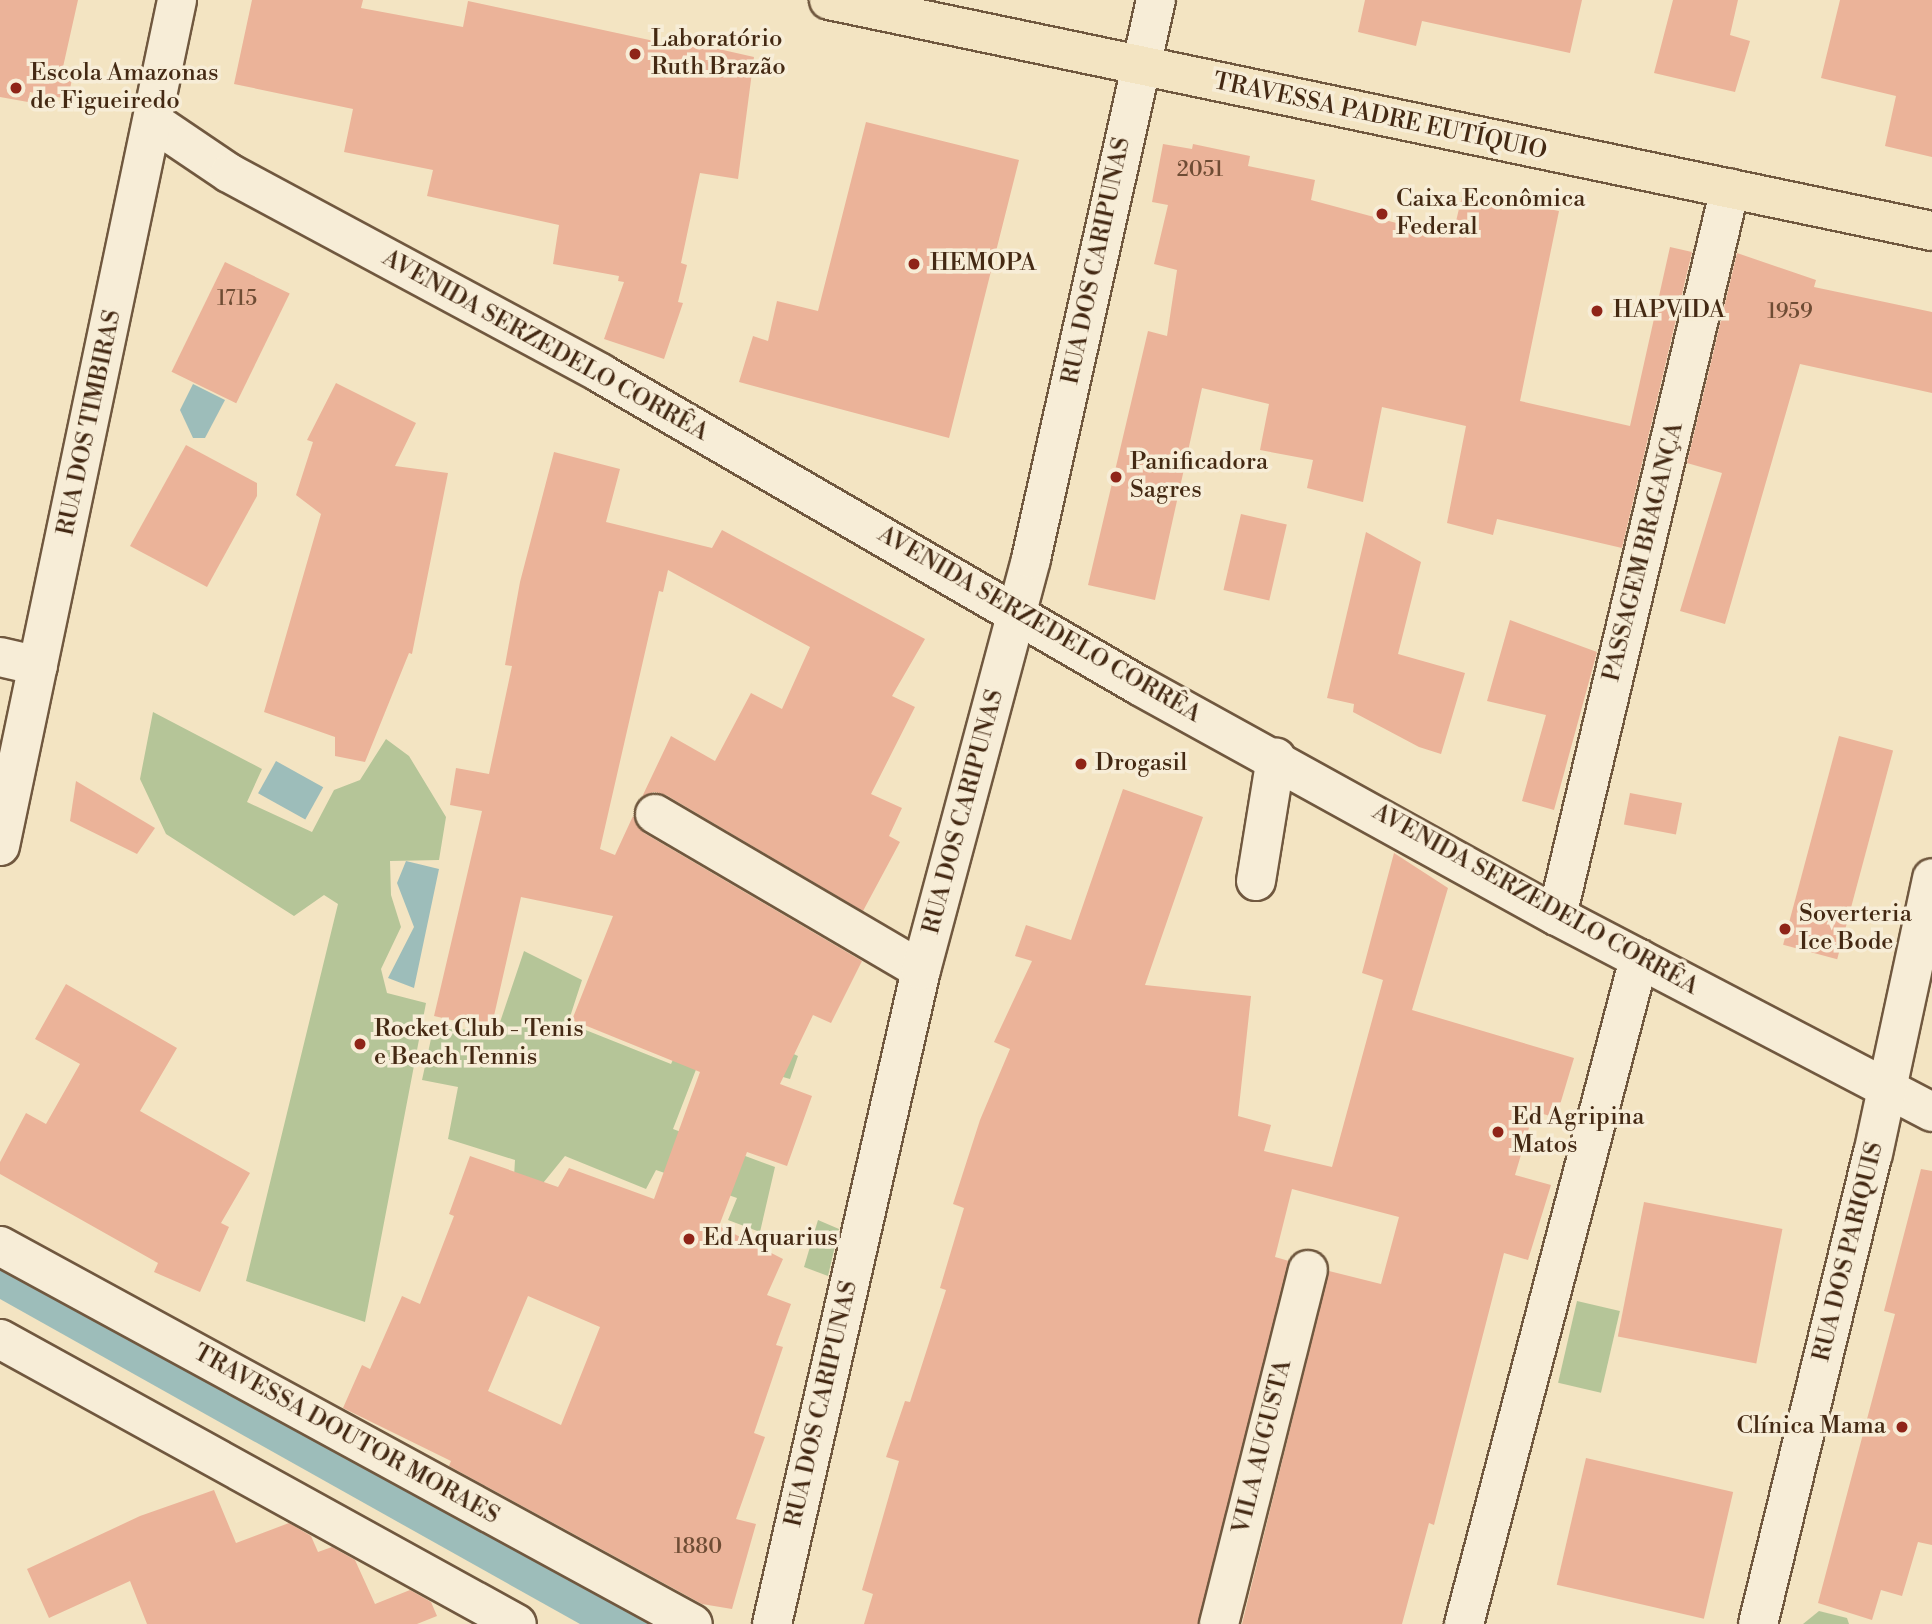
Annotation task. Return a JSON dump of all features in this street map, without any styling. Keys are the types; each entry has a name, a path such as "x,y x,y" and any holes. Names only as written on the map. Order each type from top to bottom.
{"main road":[{"name":"TRAVESSA PADRE EUTÍQUIO","path":"829,0 1138,68 1932,231"}],"street":[{"name":"RUA DOS TIMBIRAS","path":"0,846 155,123 177,0"},
{"name":"RUA DOS CARIPUNAS","path":"772,1624 921,970 1018,614 1087,316 1138,68 1156,0"},
{"name":"AVENIDA SERZEDELO CORRÊA","path":"155,123 229,173 600,373 1018,614 1557,916 1932,1112"},
{"name":"PASSAGEM BRAGANÇA","path":"1557,916 1730,188"},
{"path":"0,657 38,666"},
{"path":"1256,881 1276,758"},
{"path":"655,814 921,970"},
{"name":"RUA DOS PARIQUIS","path":"1758,1624 1888,1087 1932,878"},
{"path":"1464,1624 1639,959"},
{"name":"TRAVESSA DOUTOR MORAES","path":"0,1246 693,1624"},
{"name":"VILA AUGUSTA","path":"1219,1624 1308,1270"},
{"path":"0,1339 517,1624"}],"green space":[{"name":"Rocket Club - Tenis e Beach Tennis","path":"153,712 262,769 247,802 312,832 334,790 360,780 386,739 409,756 446,817 439,860 390,861 391,895 401,927 381,969 387,993 426,1003 365,1322 246,1281 338,904 324,895 294,916 166,834 140,779"},
{"path":"524,951 582,980 568,1023 671,1064 696,1010 798,1056 790,1079 702,1054 673,1129 775,1167 760,1232 728,1220 737,1198 656,1170 646,1189 565,1156 539,1188 514,1177 515,1160 448,1139 458,1087 422,1080 434,1025 496,1034"},
{"path":"818,1220 839,1229 828,1276 804,1267"},
{"path":"1577,1301 1620,1311 1601,1393 1558,1383"},
{"path":"1819,1611 1847,1618 1849,1624 1803,1624"}],"water":[{"path":"193,384 225,400 205,438 193,438 180,410"},
{"path":"276,761 323,787 305,820 258,793"},
{"path":"406,861 439,869 414,988 388,978 414,927 397,883"},
{"path":"0,1261 667,1624 580,1624 0,1299"}],"building":[{"path":"0,0 78,0 63,67 74,69 68,99 30,92 28,102 0,97"},
{"path":"252,0 363,0 361,8 463,27 468,1 668,44 670,38 754,57 738,179 700,173 681,263 687,265 678,302 683,303 664,359 604,339 624,282 618,281 619,276 553,264 559,225 427,196 433,170 344,152 353,109 234,84"},
{"path":"1365,0 1582,0 1570,53 1422,21 1416,46 1358,32"},
{"path":"1673,0 1738,0 1730,35 1750,41 1735,92 1654,73"},
{"path":"1840,0 1932,0 1932,157 1885,146 1896,96 1821,78"},
{"path":"866,122 1019,160 949,438 739,382 753,336 768,341 777,301 818,311"},
{"path":"1163,144 1192,149 1193,144 1250,156 1248,166 1315,180 1311,200 1452,238 1463,192 1559,211 1520,401 1630,426 1670,247 1692,252 1622,548 1497,519 1493,535 1447,523 1466,426 1382,407 1363,502 1307,488 1313,460 1260,450 1269,404 1202,388 1155,600 1088,585 1148,331 1167,336 1177,270 1154,264 1168,205 1152,202"},
{"path":"1737,253 1816,280 1814,287 1932,312 1932,393 1800,364 1725,624 1680,611 1722,473 1687,463"},
{"path":"225,262 290,294 236,403 172,372"},
{"path":"336,383 416,423 395,466 448,473 412,654 409,653 365,762 335,756 335,737 264,712 321,514 296,495 313,442 307,440"},
{"path":"186,445 257,483 257,496 207,587 130,546"},
{"path":"554,452 620,469 606,522 712,548 722,530 925,639 892,696 915,707 871,794 902,808 889,836 900,842 863,911 666,795 654,792 642,797 671,736 715,761 751,693 782,709 810,647 668,570 663,592 659,591 600,849 615,855 633,816 644,833 862,961 831,1023 813,1015 780,1084 812,1096 787,1166 747,1152 719,1226 783,1259 767,1295 791,1304 776,1345 783,1347 754,1433 765,1437 736,1519 756,1524 732,1609 702,1604 449,1466 451,1461 343,1408 362,1365 370,1369 402,1296 420,1304 454,1216 449,1214 470,1156 558,1187 569,1168 654,1199 700,1072 572,1020 613,916 521,897 491,1029 434,1016 482,811 450,805 456,768 489,774 512,666 505,665 520,582","holes":["528,1296 600,1327 561,1425 488,1391"]},
{"path":"1241,514 1287,525 1269,601 1223,590"},
{"path":"1366,532 1421,562 1398,654 1465,673 1441,754 1419,747 1353,712 1354,704 1327,698"},
{"path":"1510,620 1597,652 1554,810 1522,801 1546,715 1487,701"},
{"path":"1839,736 1893,750 1837,959 1783,945"},
{"path":"76,781 155,828 137,854 70,821"},
{"path":"1123,789 1203,817 1145,985 1251,996 1238,1116 1271,1125 1264,1151 1332,1167 1383,980 1362,973 1394,853 1448,888 1412,1010 1574,1058 1556,1118 1534,1111 1515,1175 1551,1185 1528,1260 1504,1253 1434,1525 1429,1523 1402,1624 1242,1624 1329,1271 1381,1284 1399,1217 1292,1189 1275,1257 1289,1261 1198,1624 864,1624 873,1594 862,1590 899,1461 886,1457 905,1401 910,1402 946,1290 940,1288 964,1208 953,1204 980,1120 1010,1049 994,1042 1032,961 1015,956 1026,925 1071,940"},
{"path":"1630,793 1682,803 1676,835 1624,824"},
{"path":"66,984 177,1048 140,1111 250,1173 221,1223 229,1227 200,1292 154,1272 158,1263 0,1174 0,1162 26,1113 46,1124 80,1064 35,1039"},
{"path":"1921,1169 1932,1171 1932,1545 1918,1542 1902,1596 1881,1590 1872,1620 1818,1603 1895,1314 1884,1311"},
{"path":"1644,1202 1782,1229 1756,1363 1618,1336"},
{"path":"1586,1458 1733,1492 1704,1619 1557,1585"},
{"path":"214,1490 236,1543 289,1523 311,1536 318,1552 332,1547 355,1560 375,1604 410,1590 431,1602 437,1616 417,1624 147,1624 130,1581 49,1618 27,1569 140,1516"}],"place":[{"name":"Laboratório Ruth Brazão","path":"635,54"},
{"name":"Escola Amazonas de Figueiredo","path":"16,88"},
{"name":"Caixa Econômica Federal","path":"1382,214"},
{"name":"HEMOPA","path":"914,264"},
{"name":"HAPVIDA","path":"1597,311"},
{"name":"Panificadora Sagres","path":"1116,477"},
{"name":"Drogasil","path":"1081,764"},
{"name":"Soverteria Ice Bode","path":"1785,929"},
{"name":"Rocket Club - Tenis e Beach Tennis","path":"360,1044"},
{"name":"Ed Agripina Matos","path":"1498,1132"},
{"name":"Ed Aquarius","path":"689,1239"},
{"name":"Clínica Mama","path":"1902,1427"}]}
